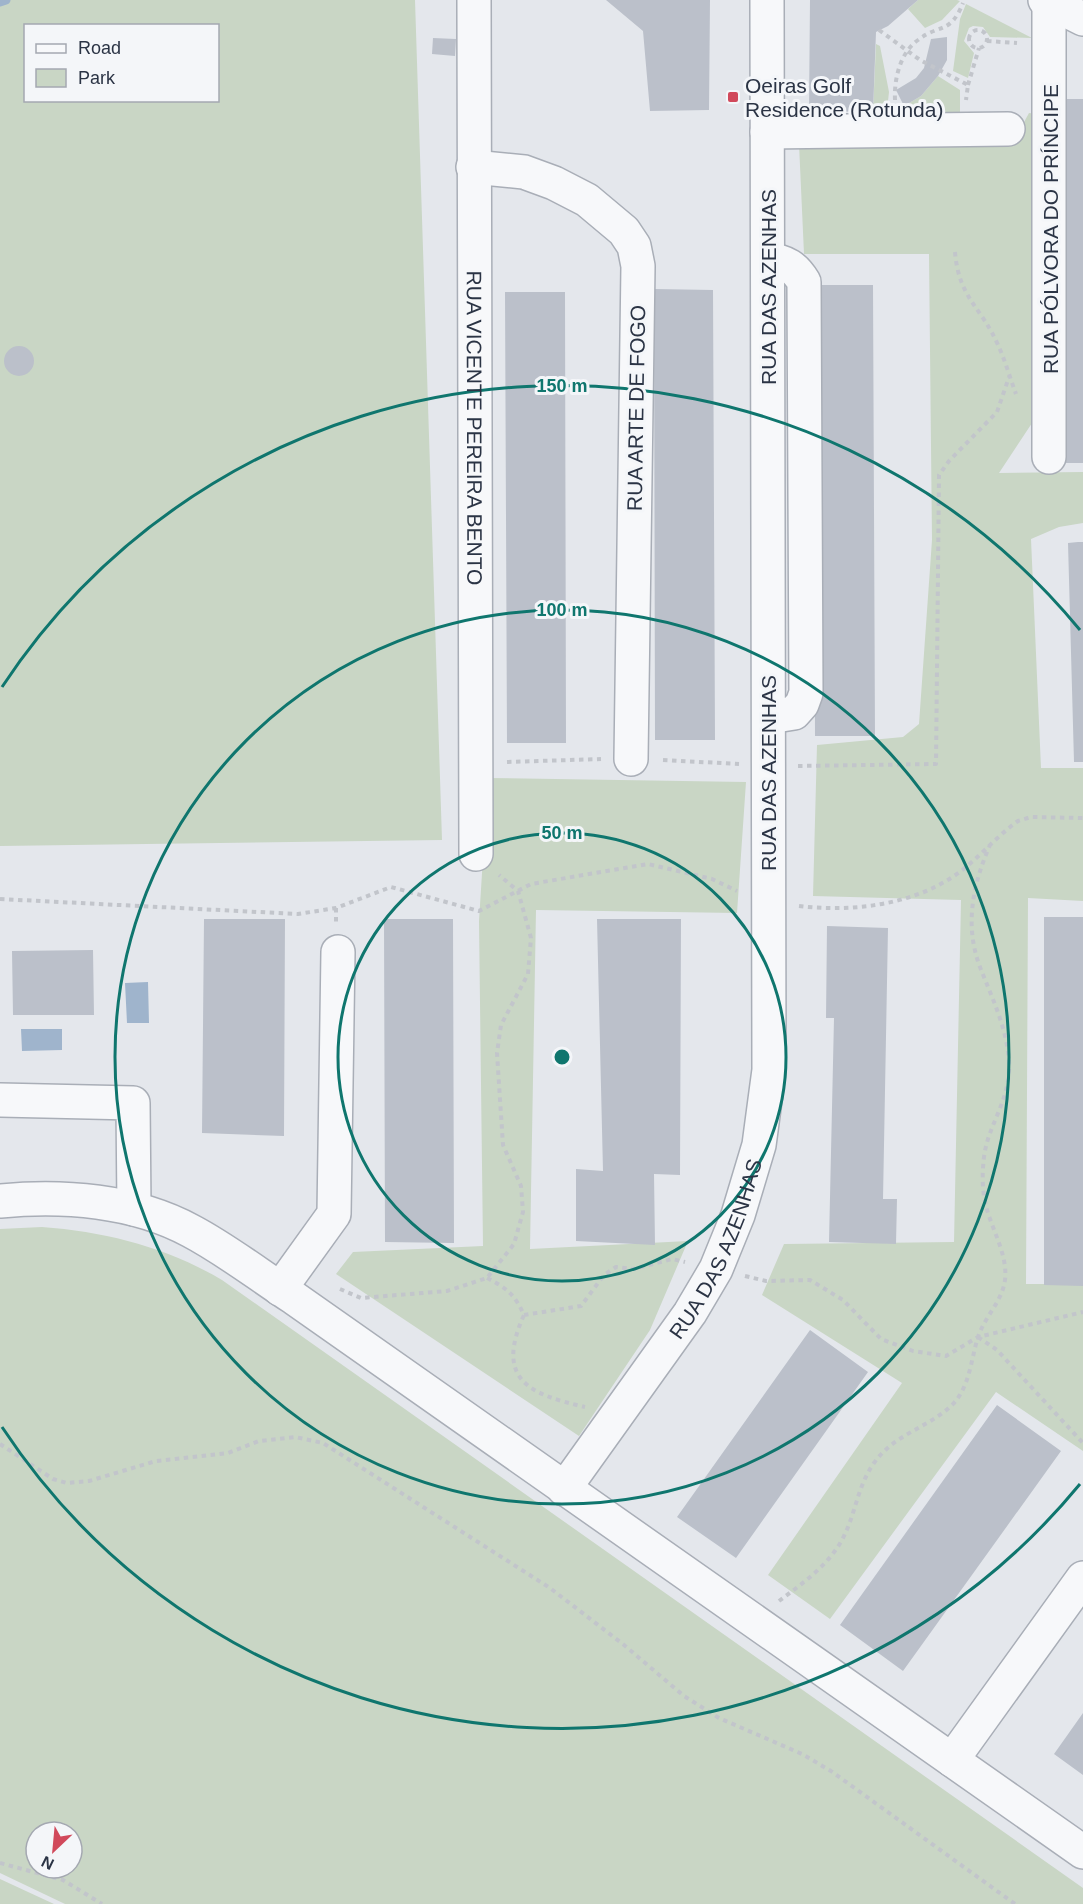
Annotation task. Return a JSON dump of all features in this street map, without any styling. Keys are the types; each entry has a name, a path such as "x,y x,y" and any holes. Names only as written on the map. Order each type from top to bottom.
{"street":[{"name":"RUA VICENTE PEREIRA BENTO","path":"474,0 476,854"},
{"name":"RUA DAS AZENHAS","path":"564,1489 690,1313 716,1269 749,1182 765,1108 769,1070 767,0"},
{"path":"1047,1 1083,19"},
{"name":"RUA PÓLVORA DO PRÍNCIPE","path":"1047,1 1049,457"},
{"path":"767,132 1008,129"},
{"name":"RUA ARTE DE FOGO","path":"473,167 524,172 554,183 602,209 624,231 634,246 638,266 631,759"},
{"path":"289,1278 334,1215 338,952"},
{"path":"0,1100 133,1103 134,1209"},
{"path":"0,1201 57,1198 134,1209 168,1219 289,1278 564,1489 1083,1852"},
{"path":"952,1760 1083,1578"}],"path":[{"path":"896,109 894,82 908,51 918,40 949,26 957,18 963,3"},
{"path":"879,30 908,51 968,85"},
{"path":"966,107 968,85 979,48 986,43 987,38 982,31 976,30 968,40 973,48 979,48"},
{"path":"955,252 957,272 967,298 983,317 999,345 1017,395 1049,421"},
{"path":"768,766 936,765 939,475 996,412 1009,376"},
{"path":"0,899 298,914 336,908 390,886 479,911 531,884 648,864 712,879 768,904 864,908 903,898 952,878 1018,821 1031,817 1083,818"},
{"path":"752,1621 810,1577 831,1554 845,1532 864,1478 887,1447 952,1404 967,1380 985,1317 1002,1292 1005,1279 1000,1247 983,1191 983,1173 984,1153 1008,1082 1009,1060 1000,1017 979,964 972,938 971,913 978,875 991,842"},
{"path":"289,1278 320,1280 361,1298 406,1292 447,1291 487,1278 514,1244 523,1212 521,1186 503,1145 497,1053 501,1025 528,974 531,938 518,891 476,854"},
{"path":"524,1315 581,1306 604,1275 616,1267 634,1269 672,1259 766,1281 810,1280 843,1300 881,1338 913,1351 946,1356 978,1337 1083,1312"},
{"path":"487,1278 508,1288 516,1297 524,1315 512,1353 518,1377 538,1393 555,1400 617,1415"},
{"path":"978,1337 997,1350 1083,1443"},
{"path":"0,1444 53,1479 67,1483 89,1481 156,1461 228,1453 259,1441 295,1437 323,1443 550,1588 624,1645 684,1696 719,1718 802,1754 831,1771 1015,1904"},
{"path":"0,1863 63,1880 102,1904"}],"green space":[{"path":"0,0 415,0 442,840 0,846"},
{"path":"918,0 960,1 942,20 925,28 908,9"},
{"path":"966,4 1032,38 990,37 983,27 973,26 969,28 964,41 974,53 968,78 953,71 960,19"},
{"path":"876,44 880,46 889,92 887,110 873,112"},
{"path":"938,76 960,90 960,114 909,114 909,103 921,96"},
{"path":"1029,113 1038,114 1038,414 999,473 1083,472 1083,523 1059,527 1031,539 1041,768 1083,768 1083,901 1028,898 1026,1284 1083,1284 1083,1451 996,1392 830,1619 768,1575 902,1383 762,1295 784,1244 954,1242 961,900 813,896 817,745 903,737 919,724 932,540 929,254 804,254 799,144 1011,146"},
{"path":"488,778 746,782 737,913 536,910 530,1249 688,1241 650,1330 579,1436 336,1274 353,1252 483,1246 479,921"},
{"path":"42,1227 90,1233 135,1243 179,1258 222,1280 1083,1888 1083,1904 65,1904 0,1873 0,1229"},
{"path":"0,1879 54,1904 0,1904"}],"water":[{"path":"148,982 149,1023 127,1023 125,983"},
{"path":"21,1029 62,1029 62,1050 22,1051"}],"building":[{"path":"606,0 710,0 709,110 650,111 643,31"},
{"path":"810,0 918,0 888,26 876,32 873,112 809,111"},
{"path":"947,37 947,60 938,76 921,96 904,106 896,90 916,78 924,68 931,39"},
{"path":"433,38 456,39 455,56 432,54"},
{"path":"1062,99 1083,99 1083,463 1065,463"},
{"path":"814,285 873,285 875,736 815,736"},
{"path":"654,289 713,290 715,740 655,740"},
{"path":"505,292 565,292 566,743 507,743"},
{"path":"19,346 30,350 34,361 30,372 19,376 8,372 4,361 8,350"},
{"path":"1083,542 1083,762 1074,762 1068,543"},
{"path":"1044,917 1083,917 1083,1286 1044,1285"},
{"path":"204,919 285,919 284,1136 202,1133"},
{"path":"384,919 453,919 454,1243 385,1242"},
{"path":"597,919 681,919 680,1175 654,1174 655,1245 576,1241 576,1169 603,1171"},
{"path":"827,926 888,928 883,1199 897,1199 896,1244 829,1242 834,1018 826,1018"},
{"path":"93,950 94,1015 13,1015 12,951"},
{"path":"810,1330 868,1372 736,1558 677,1517"},
{"path":"997,1405 1061,1451 903,1671 840,1625"},
{"path":"1083,1713 1083,1775 1054,1754"}],"waterway":[{"path":"0,2 6,0"}],"place":[{"name":"Oeiras Golf Residence (Rotunda)","path":"733,97"}]}
